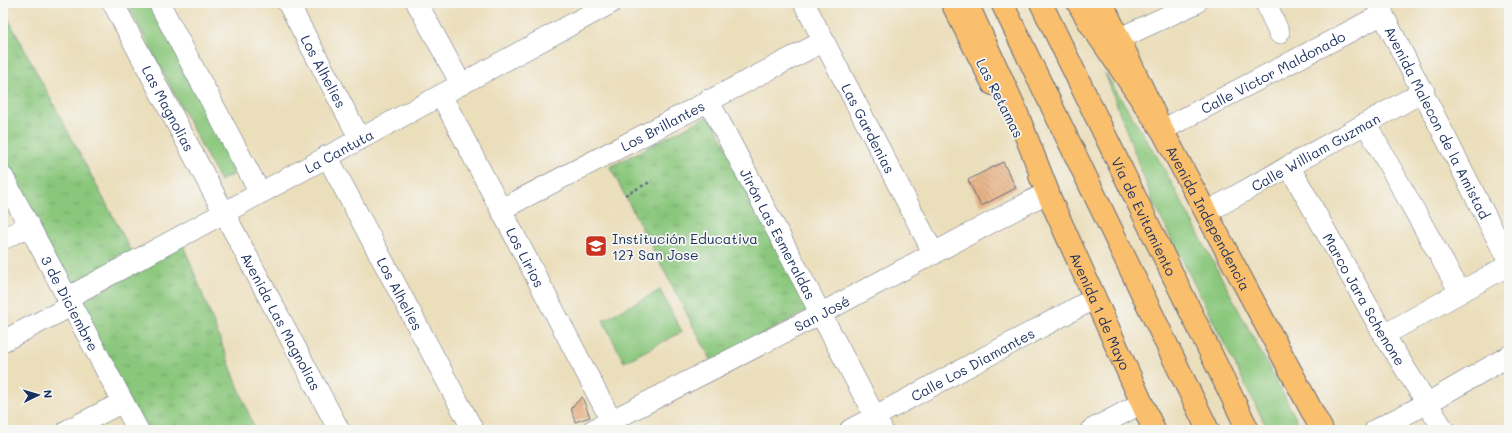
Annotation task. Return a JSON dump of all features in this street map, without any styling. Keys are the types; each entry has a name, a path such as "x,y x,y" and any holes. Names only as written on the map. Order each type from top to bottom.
{"main road":[{"name":"Las Retamas","path":"952,3 1048,192"},
{"path":"967,3 1014,106 1048,192"},
{"path":"1002,3 1208,430"},
{"name":"Vía de Evitamiento","path":"1041,3 1248,430"},
{"path":"1078,3 1089,22 1162,130"},
{"name":"Avenida Independencia","path":"1102,3 1162,130 1322,430"},
{"name":"Avenida 1 de Mayo","path":"1048,192 1154,430"}],"street":[{"path":"159,3 260,193"},
{"name":"Los Alhelies","path":"288,3 360,139"},
{"path":"417,3 461,84"},
{"name":"La Cantuta","path":"3,340 260,193 610,3"},
{"name":"Las Gardenias","path":"804,3 934,254"},
{"path":"1118,39 1196,3"},
{"path":"1266,3 1279,33"},
{"name":"Las Magnolias","path":"117,4 224,213"},
{"name":"Calle Victor Maldonado","path":"1162,130 1380,8"},
{"name":"Avenida Malecon de la Amistad","path":"1380,8 1424,91 1509,262"},
{"name":"Los Brillantes","path":"502,209 708,100 824,41"},
{"name":"Calle William Guzman","path":"1207,212 1424,91"},
{"name":"Los Lirios","path":"441,95 502,209 611,420"},
{"name":"Jirón Las Esmeraldas","path":"708,100 878,423"},
{"path":"1366,124 1460,292"},
{"name":"Los Alhelíes","path":"328,156 473,430"},
{"name":"Marco Jara Schenone","path":"1289,166 1384,335 1426,404 1444,430"},
{"name":"3 de Diciembre","path":"3,177 138,430"},
{"name":"San José","path":"593,430 820,314 1048,192"},
{"name":"Avenida Las Magnolias","path":"224,213 339,430"},
{"path":"3,239 29,226"},
{"path":"1384,335 1509,266"},
{"name":"Calle Los Diamantes","path":"850,430 878,423 1095,298"},
{"path":"1375,430 1426,404 1509,356"},
{"path":"68,430 123,402"},
{"path":"1091,430 1142,404"}],"path":[{"path":"625,195 652,181"}],"green space":[{"path":"143,3 152,3 240,171 220,181 130,9"},
{"path":"3,9 135,258 72,292 3,161"},
{"path":"1105,73 1162,165 1302,430 1268,430 1153,202"},
{"path":"710,115 810,309 712,362 610,167"},
{"path":"183,244 255,430 145,430 77,304"},
{"path":"660,290 682,332 624,362 603,320"}],"building":[{"path":"1003,162 1016,188 981,206 968,180"},
{"path":"582,397 590,417 575,422 571,408"}],"place":[{"name":"Institución Educativa 127 San Jose","path":"596,246"}]}
